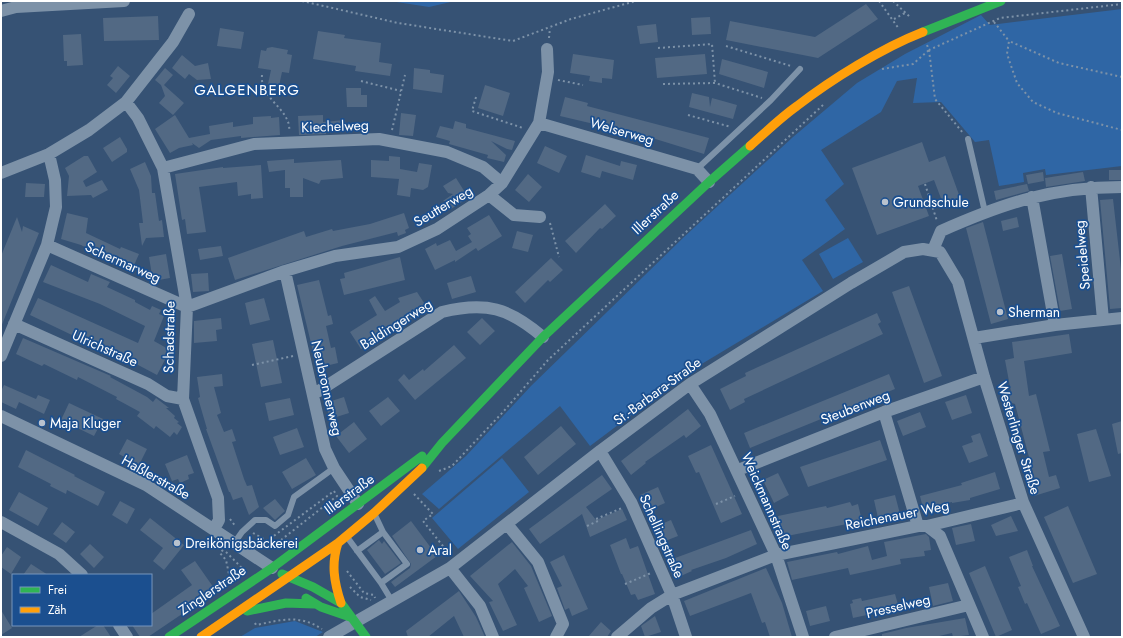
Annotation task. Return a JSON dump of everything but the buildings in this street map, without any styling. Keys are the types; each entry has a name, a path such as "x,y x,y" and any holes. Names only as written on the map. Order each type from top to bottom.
{"main road":[{"name":"Illerstraße","path":"910,37 1001,1"},
{"name":"Illerstraße","path":"288,578 338,543 406,484 427,464 442,443 543,337 709,182 796,106 832,81 910,37 930,22 956,8"},
{"name":"Illerstraße","path":"272,568 442,443"},
{"path":"338,543 334,555 333,575 341,602 366,637"},
{"name":"Haßlerstraße","path":"272,568 288,578 313,587 341,602"},
{"name":"Zinglerstraße","path":"169,637 272,568"},
{"name":"Haßlerstraße","path":"288,578 301,594 314,604 353,620"},
{"path":"201,637 288,578"},
{"path":"239,612 280,604 314,604"}],"street":[{"path":"1,11 16,7 124,1"},
{"path":"1,173 49,154 89,130 126,102 173,42 189,14"},
{"name":"Seutterweg","path":"187,307 335,256 398,247 437,230 489,195 502,183 536,127 547,78 547,49"},
{"name":"Schadstraße","path":"126,102 138,118 163,168 187,307 183,399 218,498 219,520 214,529"},
{"name":"Welserweg","path":"536,127 697,169"},
{"name":"Kiechelweg","path":"163,168 254,144 379,139 447,152 483,167 502,183"},
{"path":"1,356 47,245 56,207 55,180 49,154"},
{"path":"697,169 709,182"},
{"path":"933,250 941,231 986,212 1032,197 1091,187 1122,187"},
{"name":"Speidelweg","path":"1091,187 1103,320"},
{"path":"489,195 514,215 540,217"},
{"path":"1032,197 1055,325"},
{"name":"Schermarweg","path":"47,245 187,307"},
{"name":"St.-Barbara-Straße","path":"353,620 379,609 423,586 454,566 600,451 690,384 851,283 904,252 923,249 933,250"},
{"name":"Westerlinger Straße","path":"933,250 940,252 958,282 984,377 1023,502 1084,637"},
{"name":"Neubronnerweg","path":"285,272 314,394 325,449 334,468 358,504"},
{"name":"Baldingerweg","path":"314,394 442,312 448,310 461,307 486,307 504,310 518,318 543,337"},
{"path":"974,338 1055,325 1122,318"},
{"name":"Ulrichstraße","path":"14,324 148,384 167,396 183,399"},
{"name":"Steubenweg","path":"738,470 884,412 984,377"},
{"name":"Weickmannstraße","path":"690,384 710,414 747,490 776,555 803,637"},
{"path":"884,412 922,526 940,536 983,637"},
{"name":"Haßlerstraße","path":"1,416 146,485 272,568"},
{"name":"Schellingstraße","path":"600,451 632,503 672,595 686,637"},
{"name":"Reichenauer Weg","path":"617,637 651,608 672,595 776,555 922,526 1023,502"},
{"path":"1,522 60,554 81,574"},
{"path":"507,524 538,562 549,587 563,624 556,637"},
{"path":"454,566 480,606 493,637"},
{"name":"Presselweg","path":"835,637 969,605"},
{"path":"330,636 353,620"},
{"path":"120,626 127,637"}],"lane":[{"path":"697,169 771,100 800,69"},
{"path":"968,139 986,212"},
{"path":"233,541 255,520 266,520 275,526 288,515 294,497 334,468"},
{"path":"374,513 383,532 407,564 381,583"},
{"path":"357,550 383,532"},
{"path":"346,536 381,583 392,601"}],"path":[{"path":"302,1 398,23 513,41 571,19 636,1"},
{"path":"879,1 910,37"},
{"path":"893,1 910,17"},
{"path":"878,70 913,64 929,50 1000,18 1122,4"},
{"path":"894,20 905,13"},
{"path":"994,22 1009,41 1059,63 1122,77"},
{"path":"1009,41 1007,54 1017,83 1032,102 1057,113 1122,130"},
{"path":"926,42 929,50 935,99 968,139"},
{"path":"658,48 712,44 715,83"},
{"path":"726,46 800,69"},
{"path":"262,75 261,82 269,97 288,121 291,142"},
{"path":"390,141 405,75"},
{"path":"547,78 583,85"},
{"path":"361,81 401,91"},
{"path":"663,84 715,83 771,100"},
{"path":"476,97 472,111 536,127"},
{"path":"432,474 452,466 503,412 548,360 827,101"},
{"path":"688,115 740,129"},
{"path":"925,184 941,231"},
{"path":"540,217 550,224 559,257"},
{"path":"252,365 304,353"},
{"path":"406,484 432,514 423,521 454,566"},
{"path":"716,504 747,490"},
{"path":"252,533 267,541 272,547 337,496 334,491 267,541"},
{"path":"588,526 598,521 596,519 632,503"},
{"path":"230,581 231,575 226,560 220,553 233,541"},
{"path":"229,556 242,568"},
{"path":"333,575 344,566 364,593 374,595 379,609"},
{"path":"625,584 661,569"},
{"path":"351,588 360,597 369,598"},
{"path":"254,621 256,625 288,618 298,619 320,627 330,636"}],"shaded area":[{"path":"390,1 455,1 429,7"},
{"path":"1122,9 1122,166 1046,175 1045,169 1023,173 1024,182 999,186 989,140 975,142 941,102 913,103 917,78 897,81 881,112 821,150 844,184 825,200 845,229 802,260 823,291 690,371 590,446 560,406 439,509 422,494 466,456 531,386 684,237 793,137 857,83 905,54 981,15 990,25"},
{"path":"848,238 863,262 833,279 819,254"},
{"path":"502,458 529,492 458,549 432,518"},
{"path":"295,621 323,632 315,637 240,637 255,628"}],"traffic: fast":[{"path":"923,32 1001,1"},
{"path":"422,468 442,443 543,337 709,182 750,146"},
{"path":"169,637 272,568 422,456"},
{"path":"282,574 313,587 341,603 366,637"},
{"path":"306,598 321,607 350,617"},
{"path":"247,611 286,603 314,604"}],"traffic: slow":[{"path":"750,146 785,115 826,85 874,55 923,32"},
{"path":"201,637 338,543 374,513 422,468"},
{"path":"338,543 334,573 341,603"}],"place":[{"name":"Grundschule","path":"885,202"},
{"name":"Sherman","path":"1000,312"},
{"name":"Maja Kluger","path":"42,423"},
{"name":"Dreikönigsbäckerei","path":"177,543"},
{"name":"Aral","path":"420,550"}],"district":[{"name":"GALGENBERG","path":"247,90"}]}
